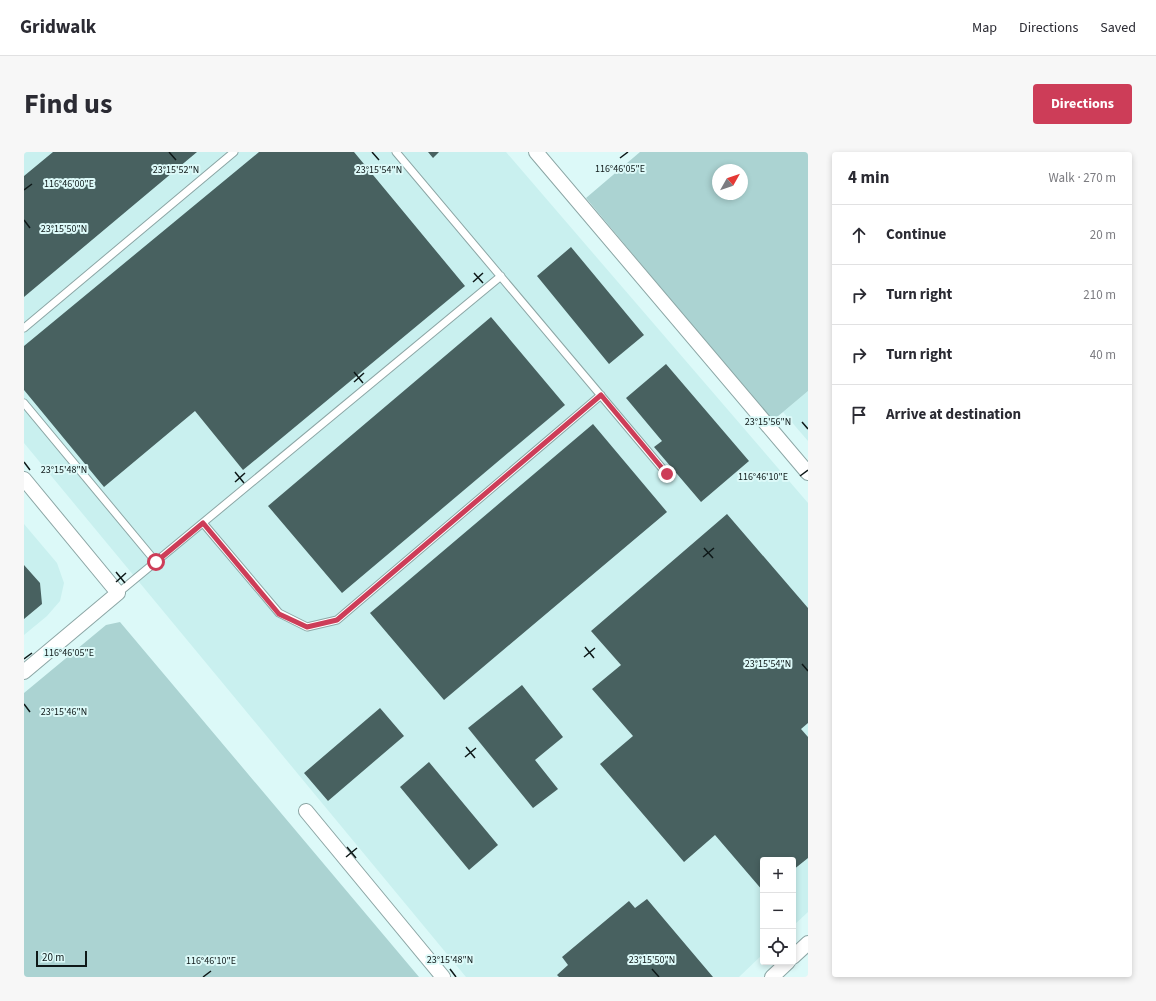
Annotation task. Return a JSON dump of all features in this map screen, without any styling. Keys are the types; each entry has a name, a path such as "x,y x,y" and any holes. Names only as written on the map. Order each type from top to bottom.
{"street":[{"path":"536,152 808,474"},
{"path":"24,479 118,593 24,672"},
{"path":"306,811 443,977"},
{"path":"796,954 808,943"},
{"path":"772,977 785,965"}],"lane":[{"path":"24,328 234,152"},
{"path":"396,152 667,474"},
{"path":"118,593 501,276"},
{"path":"203,523 279,614 307,627 337,620 601,395"},
{"path":"24,404 156,562"}],"shaded area":[{"path":"24,152 506,152 808,503 808,912 796,923 796,857 760,857 760,957 739,977 466,977 24,443"},
{"path":"640,152 808,152 808,391 772,421 586,198"},
{"path":"808,391 808,441 783,412"},
{"path":"24,524 57,563 64,583 60,601 47,616 24,635"},
{"path":"120,622 419,977 24,977 24,693 106,625"}],"building":[{"path":"53,152 197,152 24,297 24,176"},
{"path":"259,152 354,152 465,286 243,470 195,411 104,487 24,390 24,346"},
{"path":"428,152 439,152 433,158"},
{"path":"571,247 644,335 609,364 537,276"},
{"path":"491,317 565,405 342,593 268,506"},
{"path":"666,364 749,461 701,502 654,447 662,441 626,398"},
{"path":"593,424 667,512 444,700 370,613"},
{"path":"727,514 808,608 808,723 801,729 808,737 808,858 796,868 796,857 760,857 760,888 715,835 684,862 600,764 633,736 592,689 621,665 591,631"},
{"path":"24,565 40,583 42,604 24,619"},
{"path":"522,685 563,737 535,760 558,789 533,808 468,728"},
{"path":"380,708 404,736 328,801 304,773"},
{"path":"429,762 498,845 469,870 400,787"},
{"path":"647,899 713,977 559,977 557,975 568,965 562,957 629,901 635,908"}],"route":[{"path":"156,562 203,523 279,614 307,627 337,620 601,395 667,474"}]}
